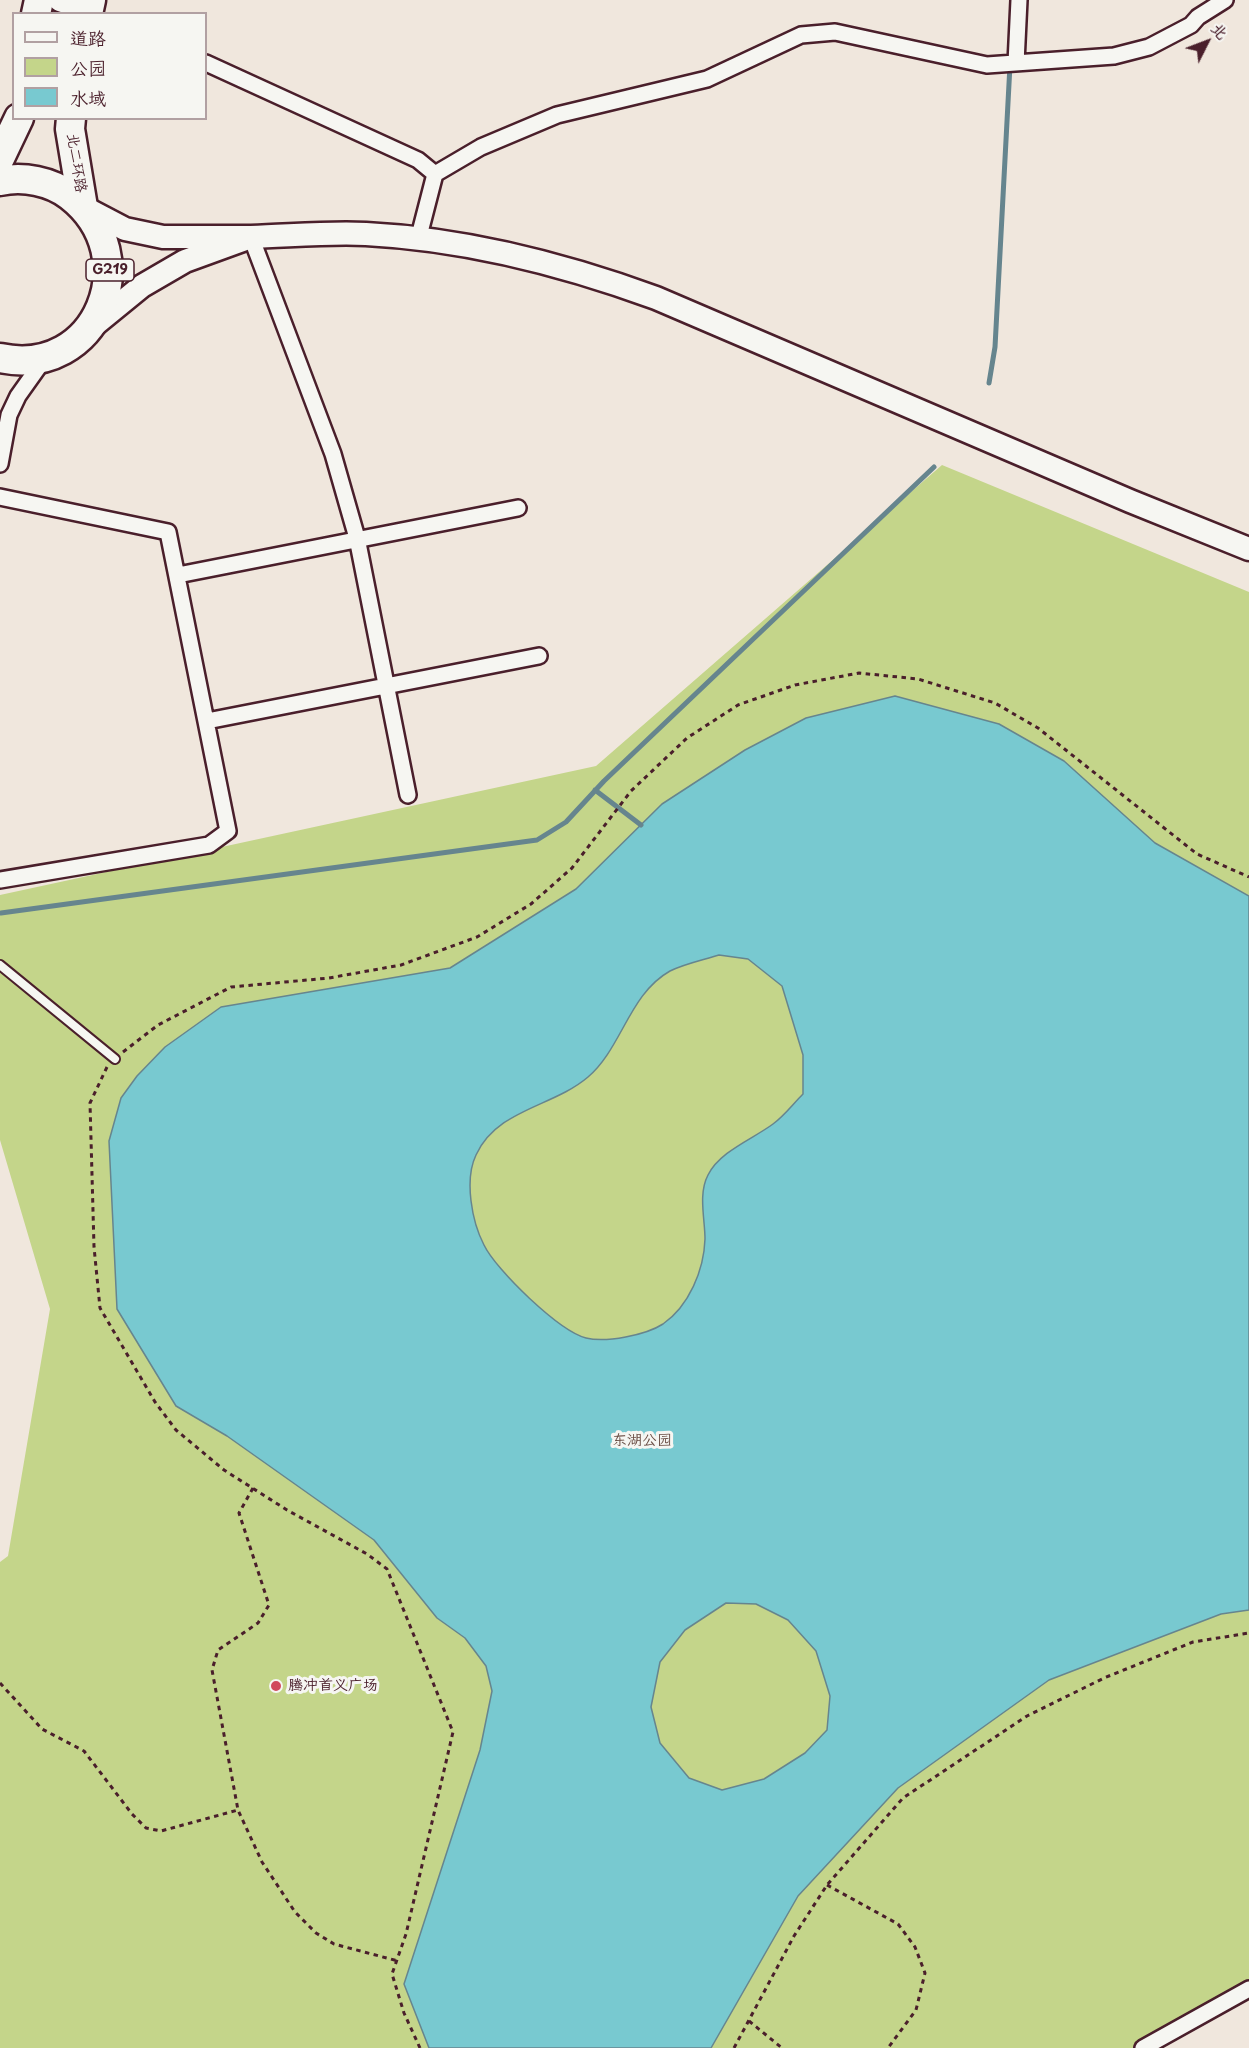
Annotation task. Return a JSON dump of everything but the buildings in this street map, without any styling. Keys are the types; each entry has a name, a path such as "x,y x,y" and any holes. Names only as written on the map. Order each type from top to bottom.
{"highway":[{"path":"0,158 17,126 18,120"},
{"name":"北二环路","path":"71,120 70,129 83,207"},
{"name":"G219","path":"0,181 11,179 38,181 62,190 83,207 102,236 110,270 107,293 98,314 85,333 67,348 46,358 15,361 0,358"}],"main road":[{"path":"60,0 92,9"},
{"path":"83,207 125,229 163,237 365,234 465,245 579,270 656,298 1130,501 1249,549"},
{"path":"85,333 142,286 185,261 251,237"}],"street":[{"path":"1016,63 1019,0"},
{"path":"418,240 435,174 481,147 557,115 707,80 801,35 835,32 987,65 1113,56 1149,47 1191,25 1198,17 1225,0"},
{"path":"207,63 418,160 435,174"},
{"path":"251,237 333,454 357,538 408,795"},
{"path":"0,464 9,415 18,396 46,358"},
{"path":"0,497 168,532 228,831 209,845 0,880"},
{"path":"178,575 518,508"},
{"path":"207,721 539,656"},
{"path":"1143,2048 1249,1989"}],"lane":[{"path":"0,965 115,1059"}],"path":[{"path":"420,2048 404,2013 392,1974 398,1961 453,1732 387,1569 367,1554 224,1470 176,1430 155,1402 100,1308 94,1247 90,1103 106,1068 158,1025 231,987 329,978 401,965 477,937 539,897 572,868 631,791 687,738 738,705 795,685 859,673 918,679 995,703 1038,728 1197,854 1249,877"},
{"path":"253,1488 239,1513 269,1605 258,1623 218,1650 212,1670 238,1810 262,1862 295,1912 316,1933 334,1944 398,1961"},
{"path":"734,2048 794,1936 827,1885 903,1798 1027,1716 1104,1678 1193,1642 1249,1633"},
{"path":"0,1683 42,1729 84,1751 132,1814 146,1828 161,1831 238,1810"},
{"path":"827,1885 898,1924 915,1947 925,1973 916,2010 888,2048"},
{"path":"749,2021 782,2048"}],"green space":[{"name":"东湖公园","path":"942,465 1249,592 1249,1994 1147,2048 0,2048 0,1562 8,1556 50,1309 0,1140 0,895 596,766"}],"water":[{"path":"895,696 999,724 1064,761 1155,843 1249,896 1249,1610 1221,1614 1049,1680 898,1788 798,1896 711,2048 429,2048 404,1984 480,1750 492,1691 486,1666 465,1638 437,1618 374,1540 227,1436 176,1406 117,1309 109,1141 121,1098 137,1076 165,1047 221,1007 450,968 576,889 662,804 745,750 806,718","holes":["719,955 748,959 782,986 803,1055 803,1094 777,1121 720,1159 708,1175 703,1190 705,1239 702,1263 687,1297 672,1316 663,1324 647,1332 615,1339 586,1338 574,1333 545,1312 514,1284 491,1256 480,1236 473,1213 470,1188 472,1165 485,1140 497,1128 511,1118 559,1095 588,1077 600,1065 635,1007 656,981 670,971","726,1603 756,1604 788,1620 816,1651 830,1696 827,1730 805,1753 764,1779 722,1790 689,1778 660,1743 651,1707 660,1662 685,1630"]}],"waterway":[{"path":"989,383 995,347 1010,65"},
{"path":"1,913 537,840 566,822 604,781 934,467"},
{"path":"595,790 641,825"}],"place":[{"name":"腾冲首义广场","path":"276,1686"}]}
